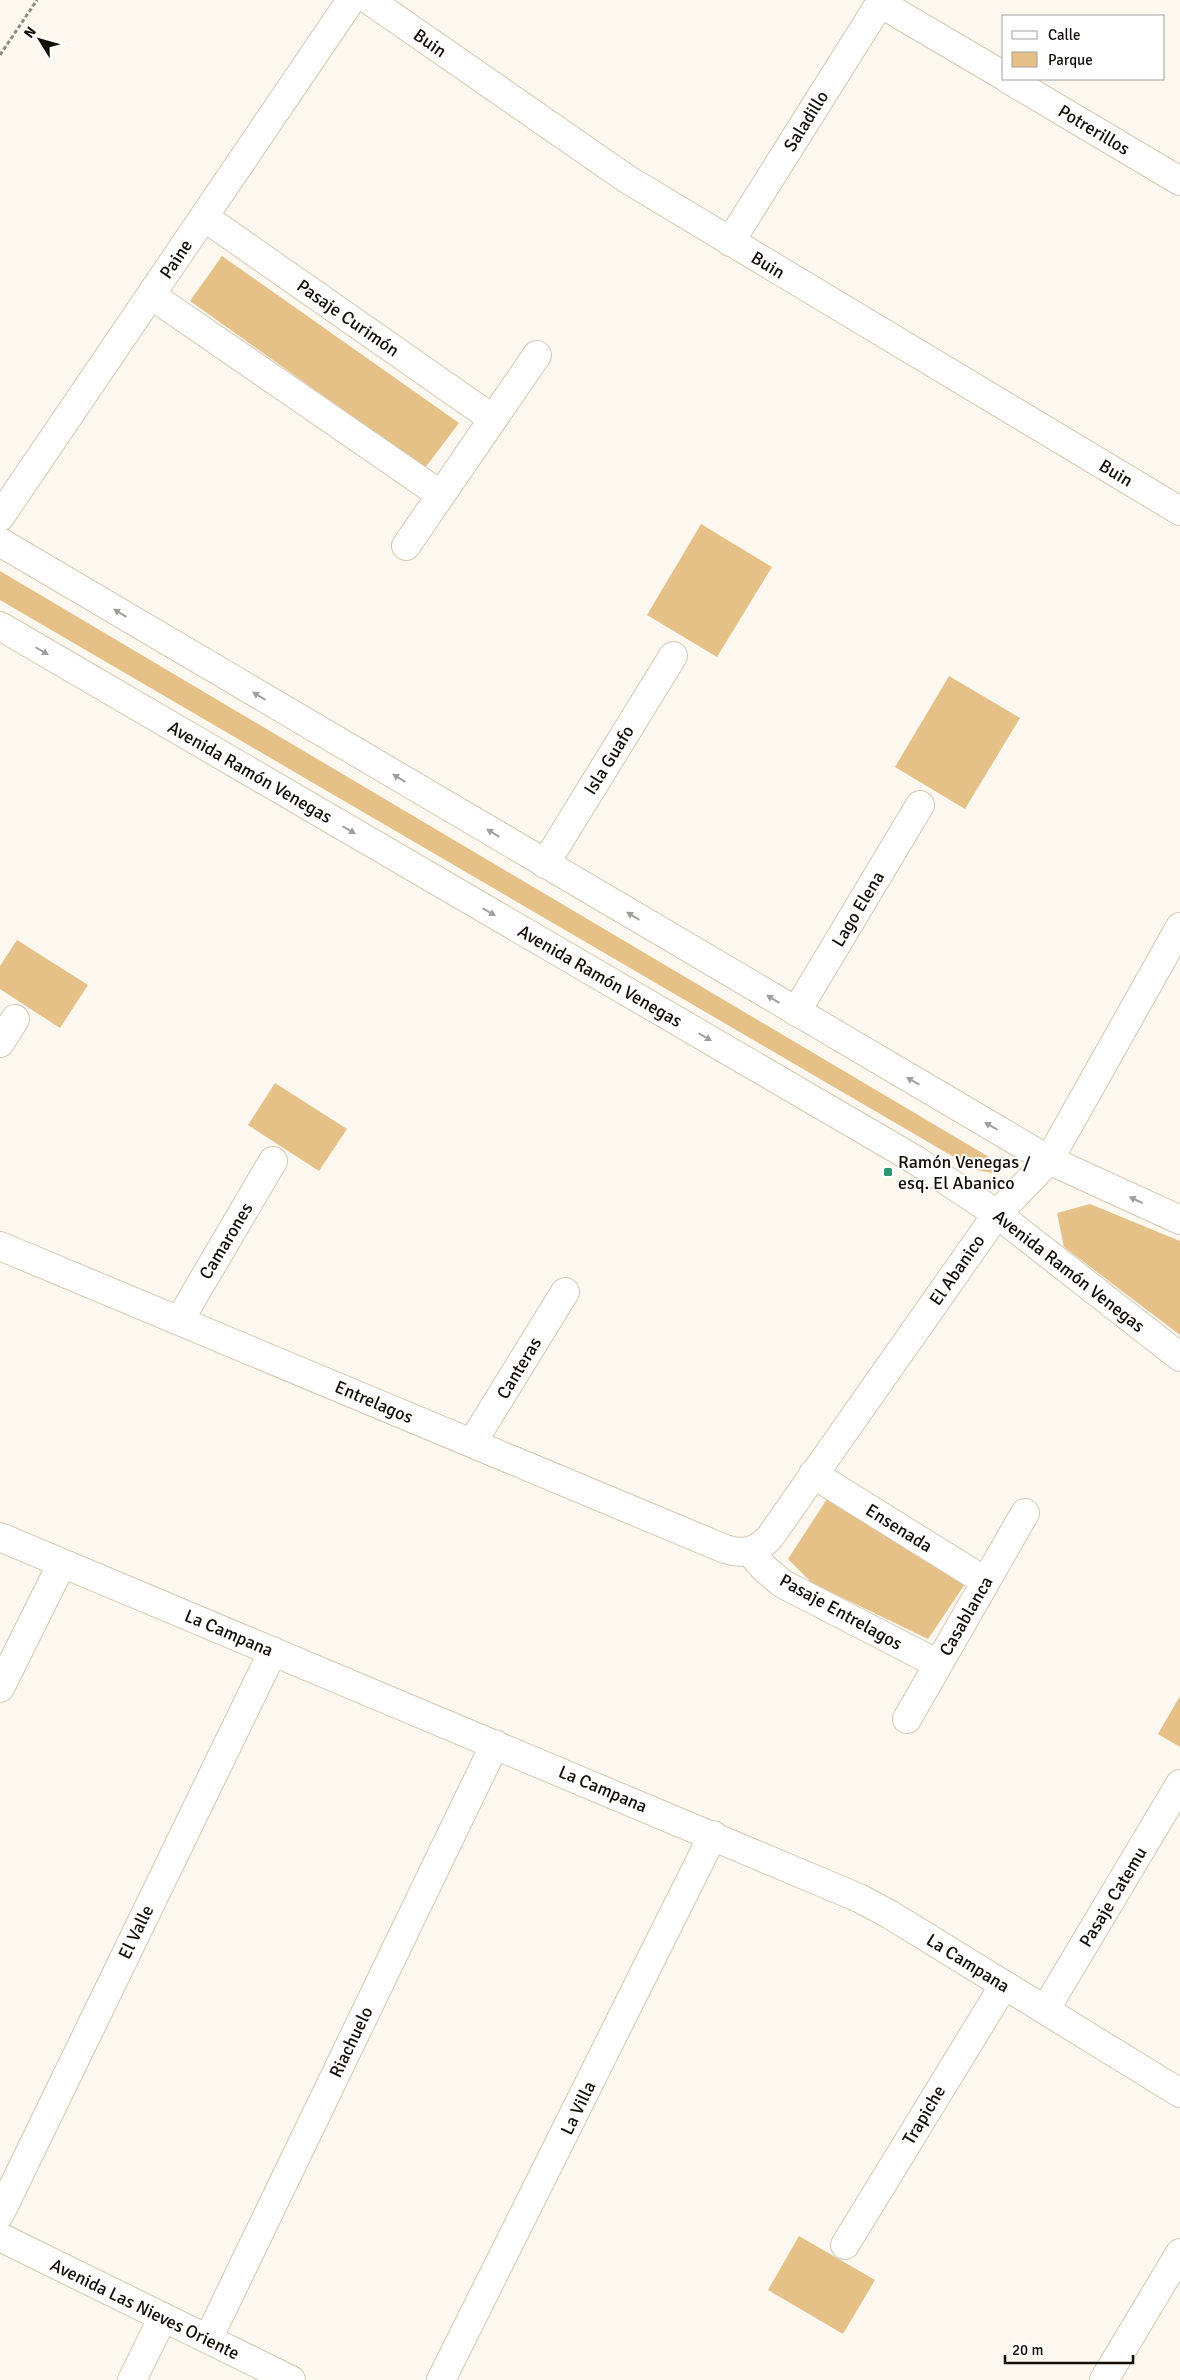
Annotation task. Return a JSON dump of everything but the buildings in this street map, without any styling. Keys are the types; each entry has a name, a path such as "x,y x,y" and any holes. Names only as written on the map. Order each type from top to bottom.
{"street":[{"name":"Paine","path":"0,517 351,0"},
{"name":"Buin","path":"369,0 611,168 730,242 1180,511"},
{"name":"Saladillo","path":"730,242 881,2"},
{"path":"881,2 1002,75"},
{"name":"Potrerillos","path":"1010,80 1180,181"},
{"name":"Pasaje Curimón","path":"204,217 493,420"},
{"path":"151,295 441,495"},
{"path":"406,546 537,355"},
{"path":"0,542 1049,1160 1180,1220"},
{"name":"Avenida Ramón Venegas","path":"0,626 914,1159 997,1214 1180,1357"},
{"name":"Isla Guafo","path":"545,864 673,656"},
{"name":"Lago Elena","path":"796,1012 920,805"},
{"name":"El Abanico","path":"750,1552 761,1546 770,1537 997,1214 1049,1160 1180,927"},
{"path":"0,1043 15,1019"},
{"name":"Camarones","path":"179,1321 273,1161"},
{"name":"Entrelagos","path":"0,1246 725,1549 737,1553 750,1552"},
{"name":"Canteras","path":"472,1443 565,1292"},
{"name":"Ensenada","path":"813,1474 986,1581"},
{"name":"Casablanca","path":"908,1719 1024,1513"},
{"name":"La Campana","path":"0,1537 713,1835 859,1898 890,1914 1180,2092"},
{"name":"Pasaje Entrelagos","path":"750,1552 765,1569 783,1584 938,1664"},
{"path":"0,1688 62,1563"},
{"name":"El Valle","path":"0,2214 273,1651"},
{"name":"Riachuelo","path":"208,2339 495,1744"},
{"name":"Pasaje Catemu","path":"1046,2010 1180,1784"},
{"name":"La Villa","path":"441,2380 713,1835"},
{"name":"Trapiche","path":"845,2245 1004,1984"},
{"name":"Avenida Las Nieves Oriente","path":"0,2237 290,2380"},
{"path":"1104,2380 1180,2253"},
{"path":"132,2380 163,2317"}],"path":[{"path":"0,55 37,0"}],"green space":[{"path":"222,256 459,423 425,468 190,301"},
{"path":"701,524 772,567 717,657 647,615"},
{"path":"0,571 989,1157 998,1174 976,1170 0,600"},
{"path":"949,676 1020,718 965,809 895,767"},
{"path":"17,940 88,985 60,1028 0,989 0,966"},
{"path":"275,1083 347,1129 319,1171 248,1125"},
{"path":"1090,1204 1180,1241 1180,1335 1064,1247 1057,1213"},
{"path":"827,1499 965,1584 928,1639 812,1583 788,1559"},
{"path":"1180,1696 1180,1747 1158,1734"},
{"path":"799,2236 875,2280 843,2334 768,2290"}],"place":[{"name":"Ramón Venegas / esq. El Abanico","path":"888,1172"}]}
